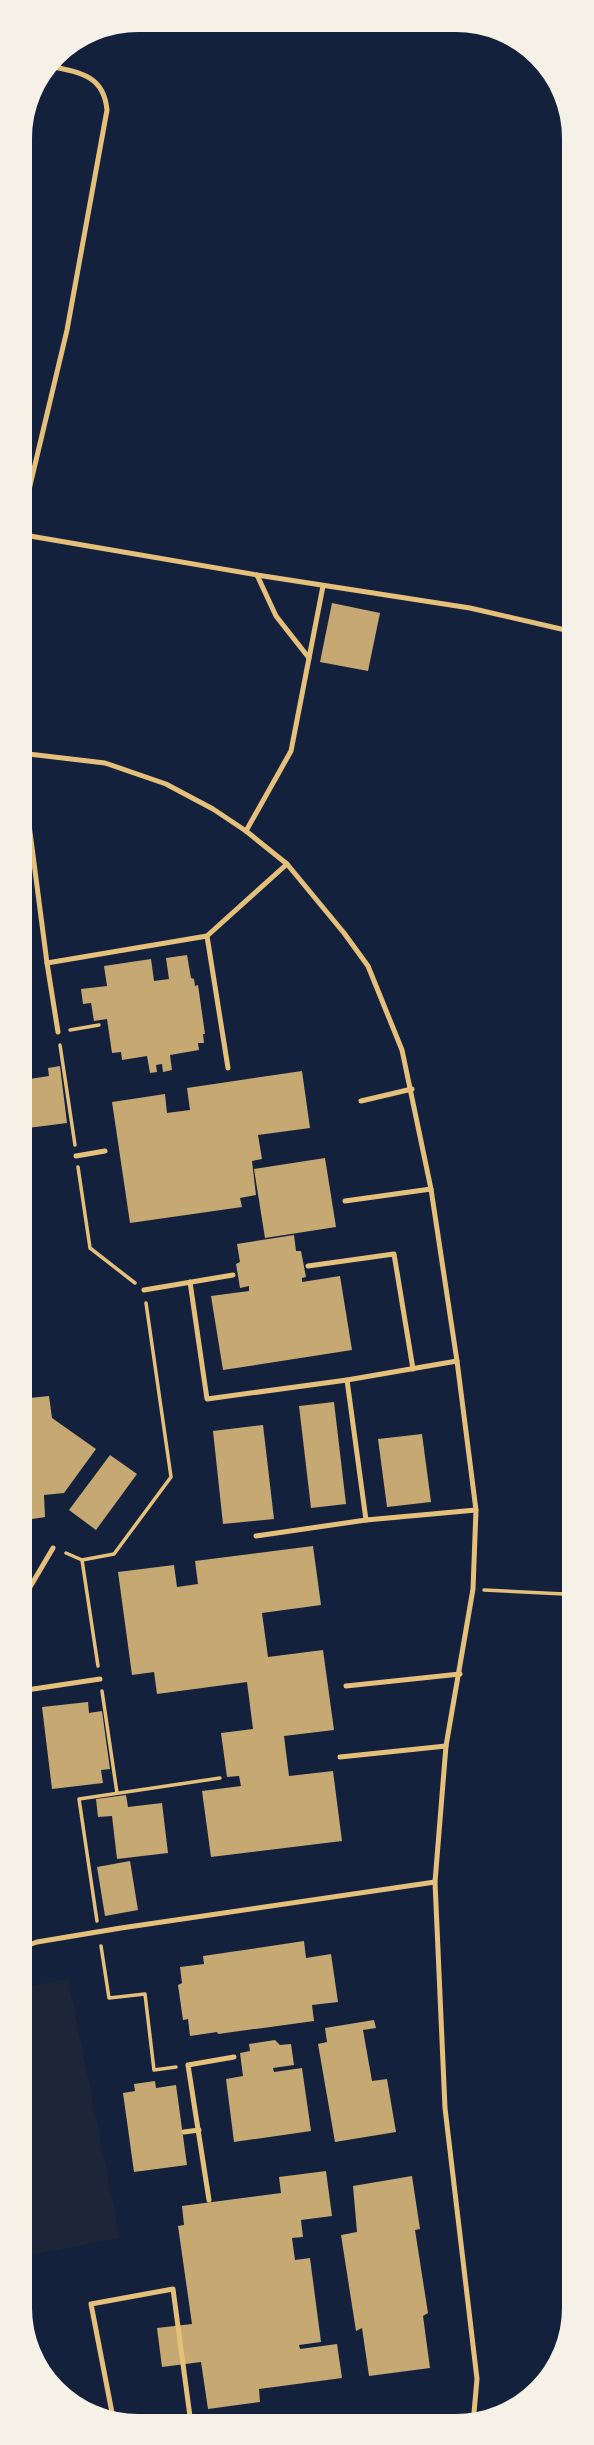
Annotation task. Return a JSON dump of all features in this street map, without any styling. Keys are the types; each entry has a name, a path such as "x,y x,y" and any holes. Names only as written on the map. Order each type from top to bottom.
{"lane":[{"path":"32,478 67,330 107,110 105,94 92,78 58,68"},
{"path":"32,536 470,608 562,629"},
{"path":"257,575 275,616 309,658"},
{"path":"246,831 291,751 323,586"},
{"path":"32,755 105,763 166,784 213,809 246,831 287,864 368,966 402,1050 431,1189 476,1510 473,1589 446,1746 435,1882 445,2108 477,2379 474,2412"},
{"path":"32,844 58,1032"},
{"path":"47,963 206,936 287,864"},
{"path":"206,936 228,1068"},
{"path":"361,1101 412,1089"},
{"path":"76,1156 105,1152"},
{"path":"345,1201 431,1189"},
{"path":"308,1266 394,1254 413,1369"},
{"path":"144,1290 233,1275"},
{"path":"190,1282 207,1399 347,1380 457,1361"},
{"path":"347,1380 366,1520"},
{"path":"256,1536 366,1520 476,1510"},
{"path":"31,1585 53,1548"},
{"path":"346,1686 460,1674"},
{"path":"31,1689 100,1679"},
{"path":"340,1757 446,1746"},
{"path":"31,1944 435,1882"},
{"path":"209,2200 188,2065 234,2057"},
{"path":"184,2132 199,2130"},
{"path":"111,2410 91,2304 173,2289 190,2414"}],"path":[{"path":"53,1548 82,1560 114,1554 171,1477 144,1290 90,1248 58,1032 99,1025"},
{"path":"473,1589 562,1594"},
{"path":"188,2065 154,2070 145,1994 109,1998 79,1798 220,1778"}],"shaded area":[{"path":"68,1979 120,2238 31,2255 31,1986"}],"building":[{"path":"332,603 380,613 368,671 320,662"},
{"path":"187,955 191,978 194,979 195,986 198,985 204,1043 198,1043 199,1050 170,1055 172,1070 163,1072 162,1064 156,1065 157,1072 150,1073 147,1056 122,1060 121,1052 112,1053 107,1019 94,1021 91,1003 83,1004 81,989 107,986 104,966 151,959 154,981 169,979 166,958"},
{"path":"60,1066 67,1123 32,1128 32,1079 49,1076 48,1068"},
{"path":"302,1071 310,1128 258,1135 262,1159 252,1161 256,1195 240,1198 242,1207 130,1223 112,1102 165,1094 167,1113 190,1110 187,1088"},
{"path":"325,1158 336,1227 265,1238 254,1169"},
{"path":"294,1235 296,1251 301,1251 306,1277 302,1278 302,1282 340,1276 352,1350 223,1370 211,1296 249,1291 249,1286 240,1288 236,1264 240,1262 237,1244"},
{"path":"49,1396 52,1418 96,1449 64,1493 44,1495 45,1517 31,1519 31,1398"},
{"path":"334,1402 346,1504 311,1508 299,1406"},
{"path":"263,1425 274,1519 223,1524 213,1431"},
{"path":"422,1434 431,1502 387,1507 378,1439"},
{"path":"110,1455 137,1474 96,1530 69,1510"},
{"path":"313,1546 321,1605 262,1613 268,1657 323,1650 334,1730 284,1736 289,1776 333,1771 342,1841 211,1857 202,1791 241,1786 239,1776 227,1777 221,1733 253,1729 247,1682 157,1694 154,1672 132,1675 118,1572 174,1565 177,1587 198,1584 195,1561"},
{"path":"88,1702 89,1713 102,1711 110,1769 101,1770 103,1783 52,1789 42,1707"},
{"path":"126,1795 128,1807 162,1803 168,1853 117,1859 112,1816 98,1817 96,1799"},
{"path":"130,1861 138,1910 105,1916 97,1867"},
{"path":"304,1941 306,1958 331,1954 338,2002 312,2005 314,2021 190,2036 188,2019 183,2020 178,1985 182,1983 180,1967 204,1964 203,1956"},
{"path":"374,2020 376,2028 363,2030 372,2081 387,2079 396,2132 335,2142 318,2044 327,2042 325,2028"},
{"path":"275,2040 280,2045 291,2044 294,2065 273,2068 274,2072 302,2068 311,2131 234,2142 226,2079 243,2076 240,2053 250,2051 249,2044"},
{"path":"155,2081 156,2088 176,2085 187,2165 134,2172 123,2093 135,2091 134,2084"},
{"path":"326,2171 332,2216 301,2220 303,2237 292,2238 295,2260 310,2258 321,2342 299,2345 300,2349 337,2344 342,2378 259,2389 260,2402 208,2409 201,2362 162,2367 157,2328 192,2324 178,2226 184,2225 182,2206 281,2193 279,2177"},
{"path":"412,2176 420,2229 415,2230 428,2313 423,2316 430,2368 369,2376 362,2328 356,2331 341,2235 357,2232 353,2186"}]}
